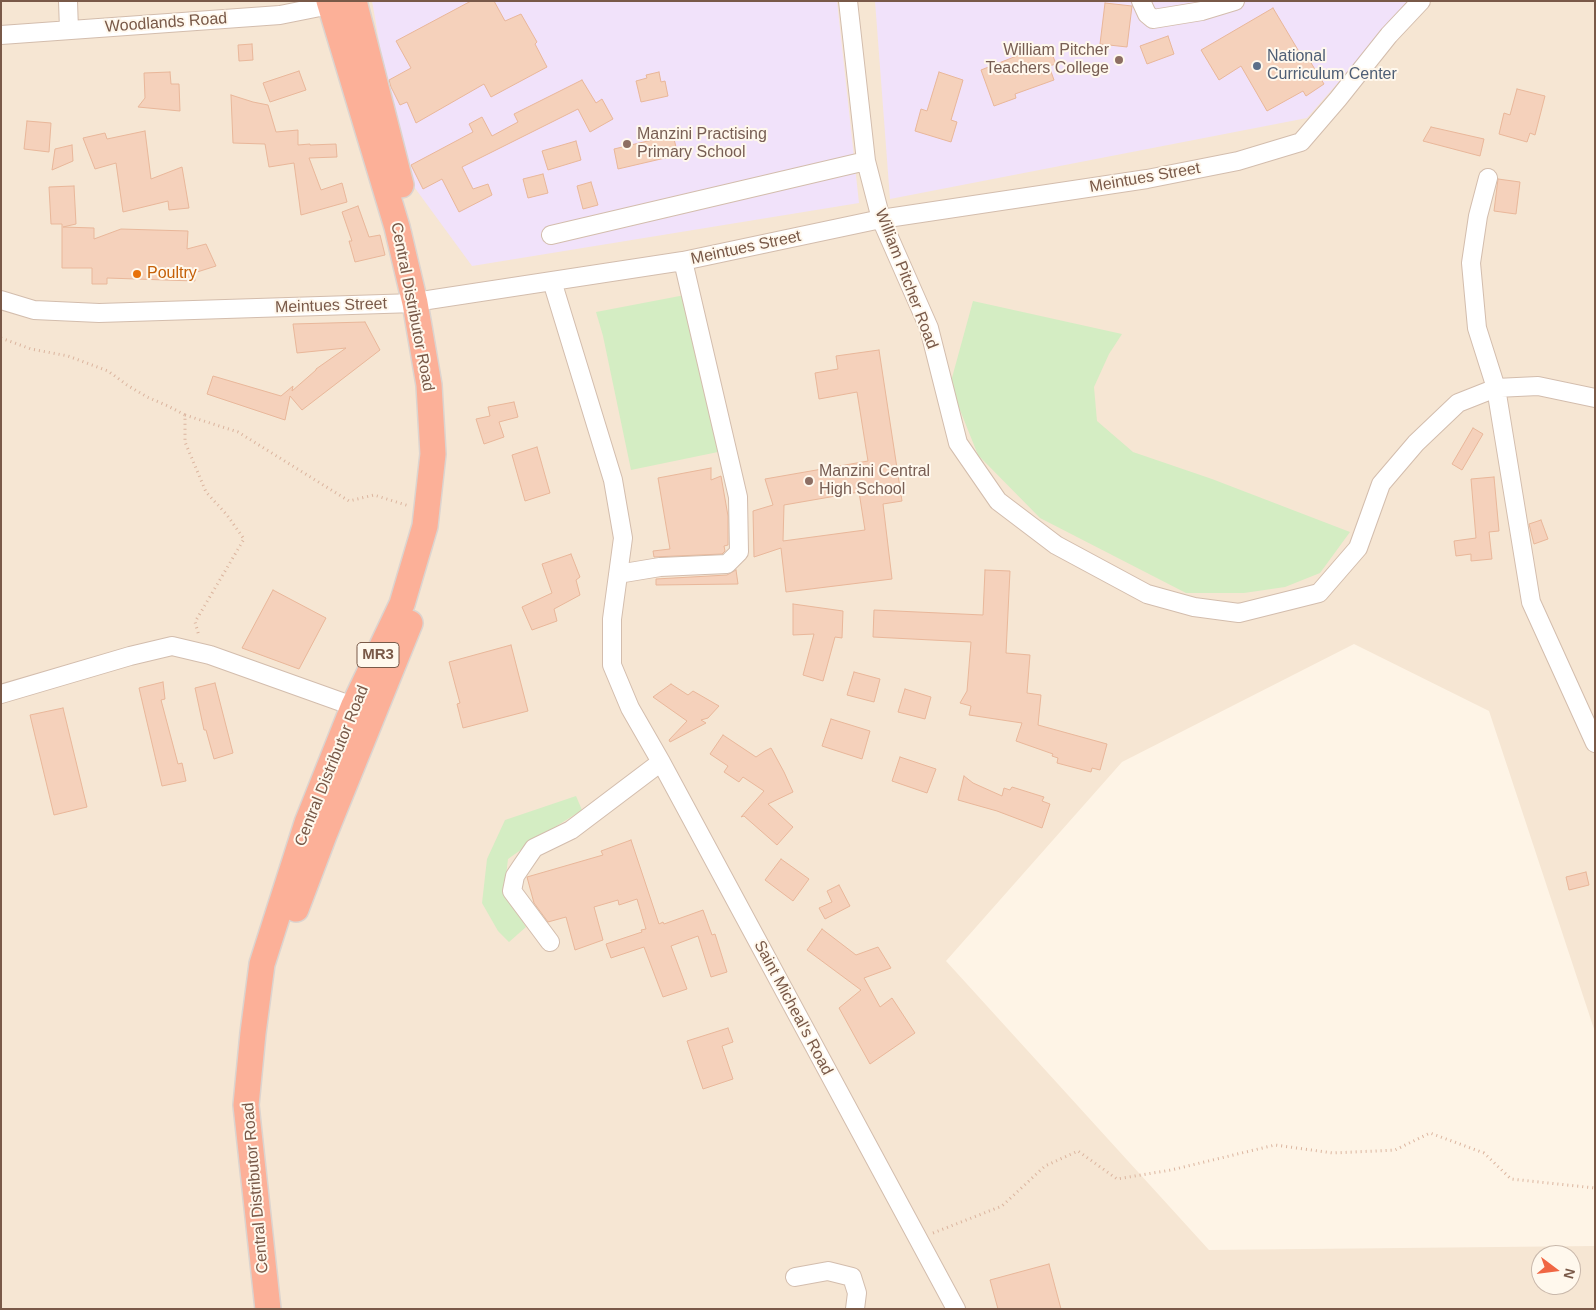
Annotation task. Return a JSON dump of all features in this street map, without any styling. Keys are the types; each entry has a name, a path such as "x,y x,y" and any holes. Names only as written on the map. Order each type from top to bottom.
{"highway":[{"name":"Central Distributor Road","path":"268,1309 246,1106 262,964 307,823 415,611 440,528 447,453 443,383 421,301 397,226 337,3"},
{"name":"Central Distributor Road","path":"282,1309 260,1096 276,969 324,836 363,710 402,604 425,526 433,454 421,301"}],"street":[{"path":"68,1 69,30"},
{"name":"William Pitcher Road","path":"848,1 866,161 881,219 929,328 958,443 998,501 1056,545 1147,594 1194,607 1239,613 1319,593 1358,548 1381,484 1416,443 1458,403 1496,388 1538,386 1595,398"},
{"path":"1141,1 1147,14 1153,19 1202,11 1235,1"},
{"name":"Meintues Street","path":"1,300 34,310 99,313 421,301 683,261 881,219 1147,178 1238,161 1301,142 1389,35 1422,1"},
{"name":"Woodlands Road","path":"1,35 280,15 337,3"},
{"path":"551,235 866,161"},
{"path":"1488,178 1478,216 1471,264 1477,328 1496,388 1531,602 1595,744"},
{"path":"618,574 660,567 727,564 739,552 738,497 683,261"},
{"name":"Saint Micheal's Road","path":"552,281 613,480 623,538 612,619 612,665 630,708 661,762 956,1309"},
{"path":"1,694 130,656 172,646 204,654 363,710"},
{"path":"550,942 512,891 515,876 521,866 534,848 571,830 661,762"},
{"path":"795,1277 828,1270 852,1277 857,1293 855,1309"}],"path":[{"path":"1,338 31,349 68,356 108,371 147,397 184,415 238,432 349,502 374,495 427,510"},
{"path":"184,415 185,442 206,492 227,515 244,539 195,622 204,654"},
{"path":"918,1239 1002,1206 1045,1166 1078,1151 1117,1179 1171,1170 1275,1145 1333,1153 1395,1150 1430,1133 1484,1153 1511,1179 1595,1188"}],"shaded area":[{"path":"1,1 1595,1 1595,1032 1489,711 1354,644 1122,762 946,961 1209,1250 1531,1247 1531,1295 1581,1295 1581,1246 1594,1246 1595,1309 1,1309"},
{"name":"Manzini Practising Primary School","path":"372,1 837,1 859,203 472,266 412,184 390,104"},
{"name":"William Pitcher Teachers College","path":"875,1 1410,1 1307,118 890,199"}],"green space":[{"path":"685,295 718,452 631,470 603,336 596,312"},
{"path":"973,301 1122,334 1109,354 1094,387 1097,421 1133,452 1212,479 1350,532 1320,573 1285,587 1244,593 1186,593 1040,518 978,455 950,385"},
{"path":"576,796 582,810 508,859 506,876 510,902 526,927 509,942 498,931 482,903 487,859 505,820"}],"building":[{"path":"471,1 494,1 505,21 521,14 537,42 535,44 547,67 491,97 484,84 416,123 407,102 400,105 389,80 411,68 396,41"},
{"path":"1105,3 1132,6 1127,47 1100,44"},
{"path":"1273,8 1304,60 1308,58 1324,84 1306,96 1303,91 1267,111 1241,66 1219,80 1201,50"},
{"path":"1168,36 1174,54 1147,64 1140,46"},
{"path":"252,44 253,60 239,61 238,45"},
{"path":"1042,46 1045,53 1051,51 1056,64 1049,66 1054,80 1015,94 1016,98 994,106 981,70"},
{"path":"299,71 306,90 270,102 263,83"},
{"path":"170,72 171,84 179,84 180,111 138,107 145,98 144,73"},
{"path":"659,72 661,82 665,81 668,96 641,102 636,81 647,78 646,75"},
{"path":"939,72 963,80 951,120 957,122 951,142 915,131 921,109 927,111"},
{"path":"582,80 596,103 602,99 613,119 590,132 578,109 462,167 473,189 488,184 492,195 459,212 442,179 423,189 411,165 473,132 469,124 482,117 492,136 518,122 514,114"},
{"path":"1517,89 1545,96 1535,135 1530,133 1527,142 1499,134 1504,113 1510,115"},
{"path":"231,95 268,105 276,132 298,130 298,145 336,144 337,157 309,158 321,190 342,183 347,202 301,215 294,163 269,167 265,144 233,143"},
{"path":"27,121 51,123 49,152 24,149"},
{"path":"1431,127 1484,139 1480,156 1423,141"},
{"path":"145,131 151,179 182,167 189,208 169,210 168,201 123,212 116,163 95,169 83,138 105,133 107,139"},
{"path":"673,135 678,155 618,169 614,149"},
{"path":"576,141 581,160 548,170 542,151"},
{"path":"72,145 73,161 52,170 55,149"},
{"path":"543,174 548,193 528,198 523,179"},
{"path":"1498,179 1520,182 1516,214 1494,211"},
{"path":"591,182 598,205 583,209 577,186"},
{"path":"74,186 76,224 63,227 94,228 94,239 121,229 188,231 187,249 206,244 216,266 194,273 195,281 107,278 107,284 92,284 92,268 62,268 62,224 51,224 49,187"},
{"path":"358,206 369,237 380,235 385,255 355,262 349,241 352,241 342,212"},
{"path":"365,322 380,350 302,410 290,396 285,420 207,394 213,376 281,396 293,386 292,391 316,369 346,348 297,353 293,324"},
{"path":"879,350 902,501 883,504 892,579 786,592 781,548 754,557 753,511 773,505 765,479 868,461 857,392 819,399 815,373 838,369 836,356","holes":["859,492 865,530 783,541 784,505"]},
{"path":"514,402 518,417 499,422 504,437 484,444 476,419 490,416 488,407"},
{"path":"1473,428 1483,434 1462,470 1452,464"},
{"path":"537,447 550,493 525,501 512,455"},
{"path":"711,468 711,480 721,476 728,516 728,545 724,546 725,551 722,554 654,557 653,551 670,549 658,478"},
{"path":"1494,477 1499,531 1489,532 1492,559 1471,561 1471,554 1456,556 1454,541 1476,538 1471,479"},
{"path":"1541,520 1548,539 1534,544 1529,524"},
{"path":"571,554 580,577 576,580 580,595 554,609 557,621 532,630 522,607 552,593 542,564"},
{"path":"736,570 738,584 656,585 656,579 727,575"},
{"path":"985,570 1010,571 1006,653 1030,655 1027,693 1041,695 1038,725 1107,744 1100,770 1092,768 1091,772 1057,763 1058,758 1052,756 1053,754 1016,741 1022,723 969,715 971,706 960,703 967,691 971,642 873,637 874,610 983,615"},
{"path":"273,590 326,618 299,669 242,648"},
{"path":"793,604 843,611 842,638 835,637 823,681 803,675 814,634 793,635"},
{"path":"511,645 528,711 463,728 457,704 460,703 449,662"},
{"path":"854,672 880,679 874,702 847,695"},
{"path":"163,682 165,699 161,700 178,764 182,763 186,781 162,786 139,688"},
{"path":"215,683 233,753 214,759 206,730 204,730 195,688"},
{"path":"671,684 688,695 693,691 719,706 708,718 701,720 706,723 670,742 669,740 687,721 653,697"},
{"path":"905,689 931,697 925,719 898,712"},
{"path":"63,708 87,807 54,815 30,715"},
{"path":"831,719 870,731 862,759 822,746"},
{"path":"723,735 756,757 771,748 784,772 793,792 768,804 793,827 777,845 744,816 741,817 764,791 743,777 739,782 724,772 728,766 710,754"},
{"path":"900,757 936,769 927,793 892,781"},
{"path":"964,776 973,783 1002,796 1004,788 1010,790 1012,787 1044,797 1042,801 1050,804 1042,828 997,811 958,800"},
{"path":"631,840 659,924 663,922 664,924 703,910 712,935 715,934 727,972 711,977 698,936 671,946 687,989 663,997 644,947 611,958 606,944 646,929 637,899 619,905 618,900 594,907 603,940 575,950 566,917 548,922 534,903 527,877 603,855 601,851"},
{"path":"781,859 809,879 793,901 765,880"},
{"path":"1586,872 1589,885 1569,890 1566,877"},
{"path":"839,885 850,906 825,919 819,908 832,902 827,891"},
{"path":"822,929 856,955 878,947 891,968 864,978 880,1007 892,998 915,1033 870,1064 839,1008 861,990 807,950"},
{"path":"728,1028 733,1042 722,1046 733,1079 703,1089 687,1041"},
{"path":"1049,1264 1061,1309 998,1309 990,1280"}],"place":[{"name":"William Pitcher Teachers College","path":"1119,60"},
{"name":"National Curriculum Center","path":"1257,66"},
{"name":"Manzini Practising Primary School","path":"627,144"},
{"name":"Poultry","path":"137,274"},
{"name":"Manzini Central High School","path":"809,481"}]}
